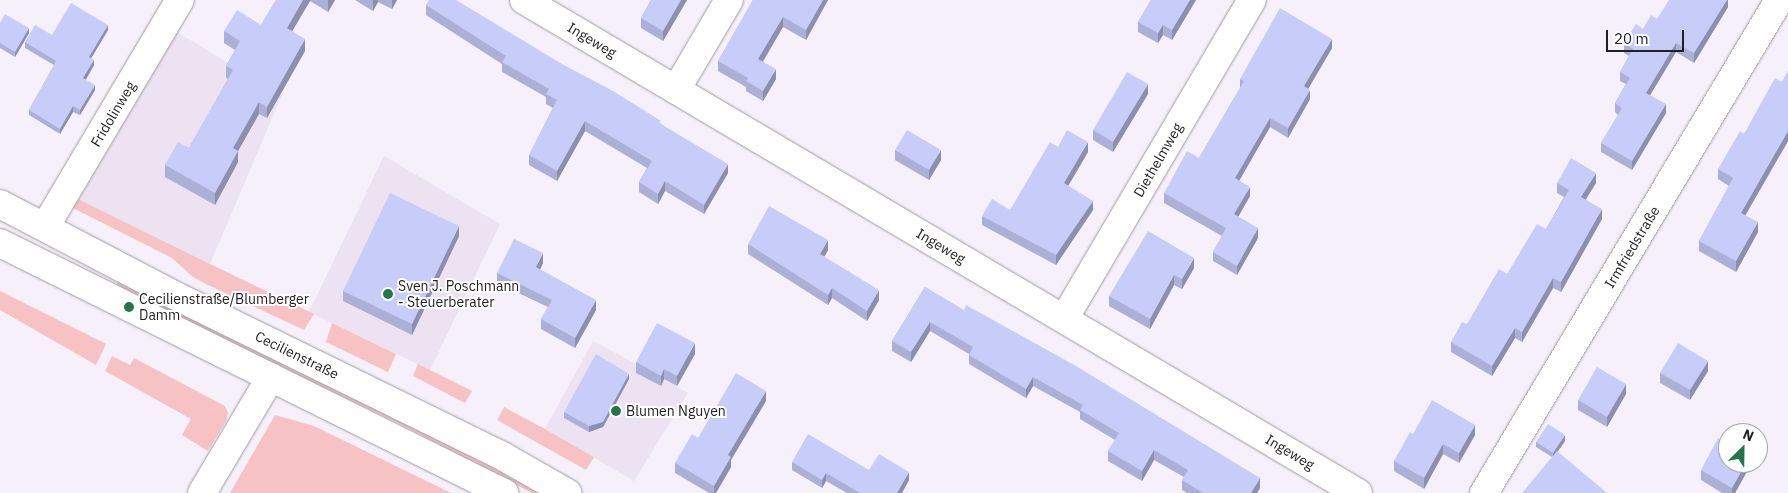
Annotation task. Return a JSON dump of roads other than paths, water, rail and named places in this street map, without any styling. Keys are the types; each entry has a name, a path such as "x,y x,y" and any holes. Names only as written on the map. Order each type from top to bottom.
{"street":[{"name":"Fridolinweg","path":"45,227 180,0"},
{"name":"Ingeweg","path":"524,0 1358,493"},
{"path":"676,90 729,0"},
{"name":"Diethelmweg","path":"1064,319 1252,0"},
{"name":"Irmfriedstraße","path":"1484,493 1779,0"},
{"name":"Cecilienstraße","path":"0,204 174,295 504,457 567,493"},
{"path":"0,243 504,493"},
{"path":"202,493 271,377"}],"place":[{"name":"Sven J. Poschmann - Steuerberater","path":"388,294"},
{"name":"Cecilienstraße/Blumberger Damm","path":"129,307"},
{"name":"Blumen Nguyen","path":"616,411"}]}
